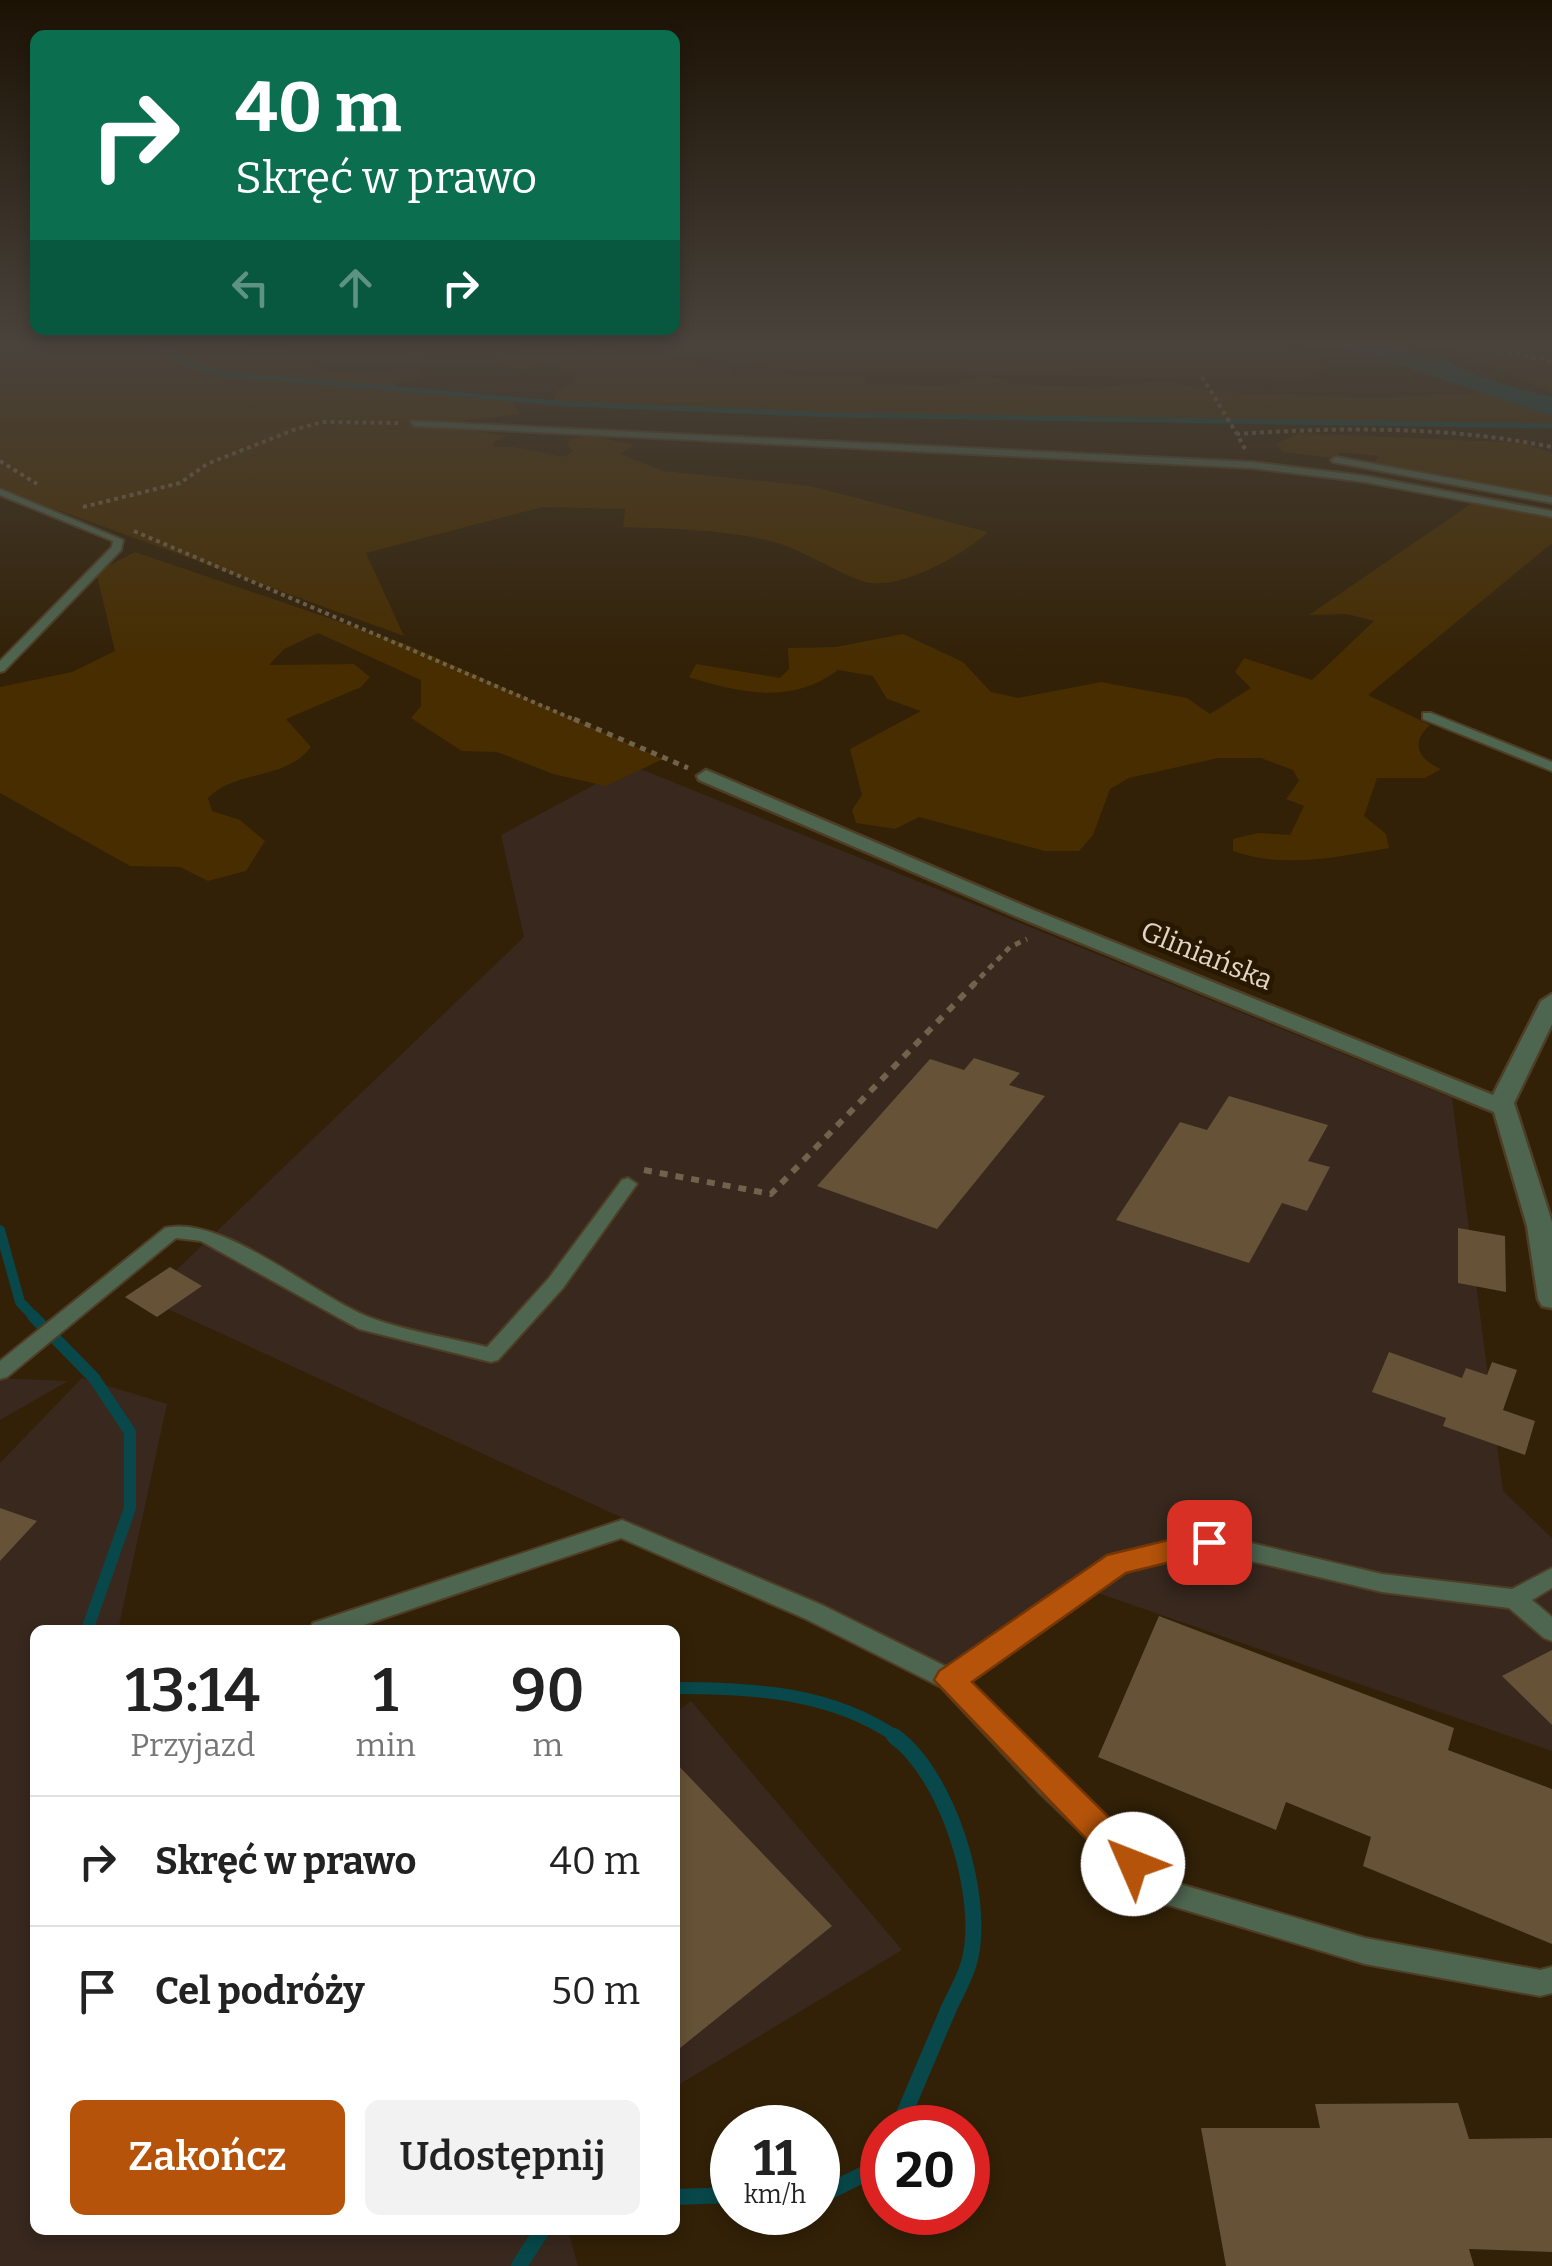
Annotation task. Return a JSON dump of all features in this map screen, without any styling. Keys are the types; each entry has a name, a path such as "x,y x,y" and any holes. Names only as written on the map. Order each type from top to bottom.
{"street":[{"name":"Gliniańska","path":"706,776 1056,926 1500,1106"},
{"path":"1552,1001 1500,1106 1505,1108 1540,1226 1552,1299"}],"lane":[{"path":"947,450 1254,465 1412,487 1552,514"},
{"path":"1336,460 1552,500"},
{"path":"0,492 118,540 118,548 0,668"},
{"path":"1427,716 1552,767"},
{"path":"0,1372 172,1232 205,1234 366,1324 492,1355 556,1283 628,1184"},
{"path":"336,1625 622,1529 814,1612 950,1680 1048,1784 1161,1891 1365,1951 1540,1983 1552,1980"},
{"path":"950,1680 1117,1563 1209,1542 1382,1583 1515,1599 1552,1632"},
{"path":"1515,1599 1552,1577"}],"path":[{"path":"83,507 180,483 207,464 243,450"},
{"path":"0,461 40,486"},
{"path":"68,501 99,514"},
{"path":"129,528 706,776"},
{"path":"628,1184 646,1169 771,1194 1010,947 1056,926"}],"shaded area":[{"path":"0,450 528,450 564,457 572,450 627,450 620,454 663,471 810,486 988,532 929,570 893,582 876,583 862,581 770,541 715,532 623,527 625,509 543,507 366,553 404,636 0,489"},
{"path":"1282,450 1543,450 1552,453 1552,497 1375,463 1378,456 1340,452 1333,458"},
{"path":"1475,501 1552,516 1552,543 1368,695 1430,725 1420,738 1419,750 1441,769 1425,778 1377,778 1364,816 1386,834 1389,848 1291,860 1233,851 1233,839 1258,833 1290,835 1304,806 1286,799 1299,781 1293,770 1261,758 1218,758 1129,778 1110,789 1093,835 1079,851 1045,851 919,817 895,829 856,823 852,810 862,795 850,749 921,711 887,699 873,676 838,670 802,688 765,693 689,677 696,664 780,678 789,669 788,648 836,647 903,634 963,662 991,692 1018,698 1101,682 1187,698 1210,714 1251,688 1235,672 1244,658 1312,680 1374,621 1347,614 1309,615"},
{"path":"135,552 408,645 663,759 606,786 553,774 497,752 462,751 411,718 421,706 421,680 318,633 284,649 269,665 354,664 370,677 361,687 286,719 311,747 300,758 232,783 208,798 212,811 240,820 265,841 246,871 208,881 180,867 130,866 0,793 0,687 72,672 115,651 96,572"},
{"path":"631,765 1452,1098 1503,1491 1552,1538 1552,1751 1069,1583 973,1679 146,1299 524,937 501,835"},
{"path":"0,1378 68,1381 0,1420"},
{"path":"82,1378 167,1404 119,1625 30,1625 30,2235 569,2235 578,2266 0,2266 0,1463"},
{"path":"691,1701 902,1950 680,2084 680,1709"}],"building":[{"path":"974,1058 1020,1073 1009,1085 1045,1096 937,1229 817,1186 930,1059 964,1070"},
{"path":"1229,1096 1328,1125 1308,1161 1330,1167 1307,1211 1282,1203 1249,1263 1116,1220 1180,1122 1207,1130"},
{"path":"1458,1228 1505,1236 1506,1292 1458,1283"},
{"path":"170,1267 202,1286 157,1317 125,1297"},
{"path":"1389,1352 1462,1378 1466,1368 1487,1375 1492,1362 1517,1370 1503,1410 1535,1421 1525,1455 1443,1426 1446,1418 1372,1392"},
{"path":"0,1508 37,1521 0,1561"},
{"path":"1159,1616 1454,1728 1448,1750 1552,1789 1552,1944 1363,1866 1371,1837 1286,1802 1276,1830 1098,1757"},
{"path":"1552,1650 1552,1725 1502,1676"},
{"path":"680,1767 832,1926 680,2048"},
{"path":"1458,2103 1469,2139 1552,2138 1552,2252 1469,2249 1474,2266 1226,2266 1201,2128 1320,2128 1315,2104"}],"waterway":[{"path":"0,1230 20,1302 36,1319"},
{"path":"33,1316 46,1330"},
{"path":"49,1332 94,1378 130,1432 130,1508 89,1625"},
{"path":"680,1688 733,1689 819,1702 873,1723 898,1738"},
{"path":"894,1736 931,1778 946,1807 967,1871 972,1903 973,1933 966,1972 908,2105"},
{"path":"840,2186 860,2176"},
{"path":"680,2197 710,2196"},
{"path":"519,2266 539,2235"}],"route":[{"path":"1133,1864 1048,1784 950,1680 1117,1563 1209,1542"}]}
